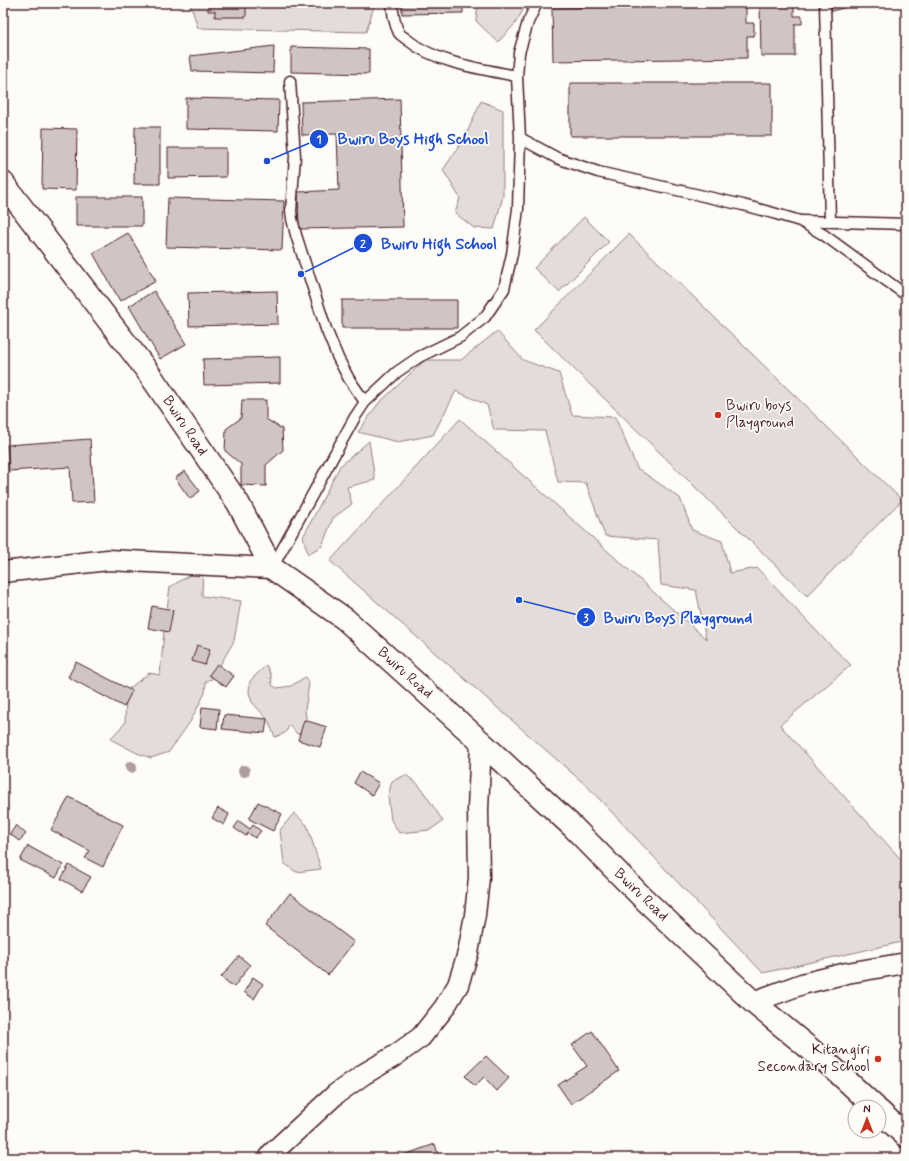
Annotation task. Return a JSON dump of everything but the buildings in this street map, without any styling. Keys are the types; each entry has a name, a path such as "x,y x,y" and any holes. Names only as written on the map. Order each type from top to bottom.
{"main road":[{"name":"Bwiru Road","path":"3,183 148,372 238,503 272,568 345,619 572,826 643,898 753,1002 832,1067 866,1099"},
{"path":"887,1118 906,1136"}],"street":[{"path":"3,572 108,560 272,568"},
{"path":"271,1154 336,1094 421,1037 444,1008 458,985 468,953 475,915 478,878 478,809 481,742"},
{"path":"753,1002 802,984 847,973 906,962"}],"lane":[{"path":"392,3 393,17 400,34 415,46 439,58 517,76"},
{"path":"272,568 351,424 365,402 397,372 419,357 460,336 485,316 504,289 512,254 518,209 520,138 517,76 520,53 528,22 537,3"},
{"path":"825,3 830,221"},
{"path":"290,81 295,156 291,200 292,219 326,329 338,358 349,379 365,402"},
{"path":"520,138 557,158 598,172 750,207 800,221 824,235 906,295"},
{"path":"800,221 906,224"}],"shaded area":[{"path":"190,3 375,3 366,32 198,28"},
{"path":"478,3 527,3 515,24 498,42 476,21"},
{"path":"481,101 503,110 503,196 494,229 474,228 455,213 460,198 443,170 465,137"},
{"path":"584,217 609,242 559,292 534,268"},
{"name":"Bwiru boys Playground","path":"629,234 902,500 807,596 534,330"},
{"path":"497,331 523,360 559,373 572,415 615,417 637,468 680,498 692,530 722,541 730,573 757,568 825,640 851,665 780,725 906,865 906,941 763,973 588,787 330,561 460,419 706,639 696,590 661,585 658,540 605,536 586,483 558,482 545,431 494,430 487,405 456,391 433,435 398,442 358,432 378,404 425,360 461,360"},
{"path":"369,441 375,480 347,487 352,504 333,518 322,546 308,554 303,537 340,466"},
{"path":"203,567 202,596 241,601 234,641 212,679 206,681 205,693 190,722 169,752 151,758 137,753 110,739 125,723 126,691 149,673 160,675 170,587"},
{"path":"266,665 271,675 272,685 277,688 291,686 305,677 309,684 305,710 308,733 297,734 290,725 285,733 275,737 268,720 252,702 249,693 250,681"},
{"path":"406,775 419,785 443,821 430,830 399,833 391,820 388,796 392,781"},
{"path":"294,813 307,825 321,869 296,872 284,863 280,830"}],"place":[{"name":"Bwiru Boys High School","path":"267,161"},
{"name":"Bwiru High School","path":"301,274"},
{"name":"Bwiru boys Playground","path":"718,415"},
{"name":"Bwiru Boys Playground","path":"519,600"},
{"name":"Kitangiri Secondary School","path":"878,1059"}]}
